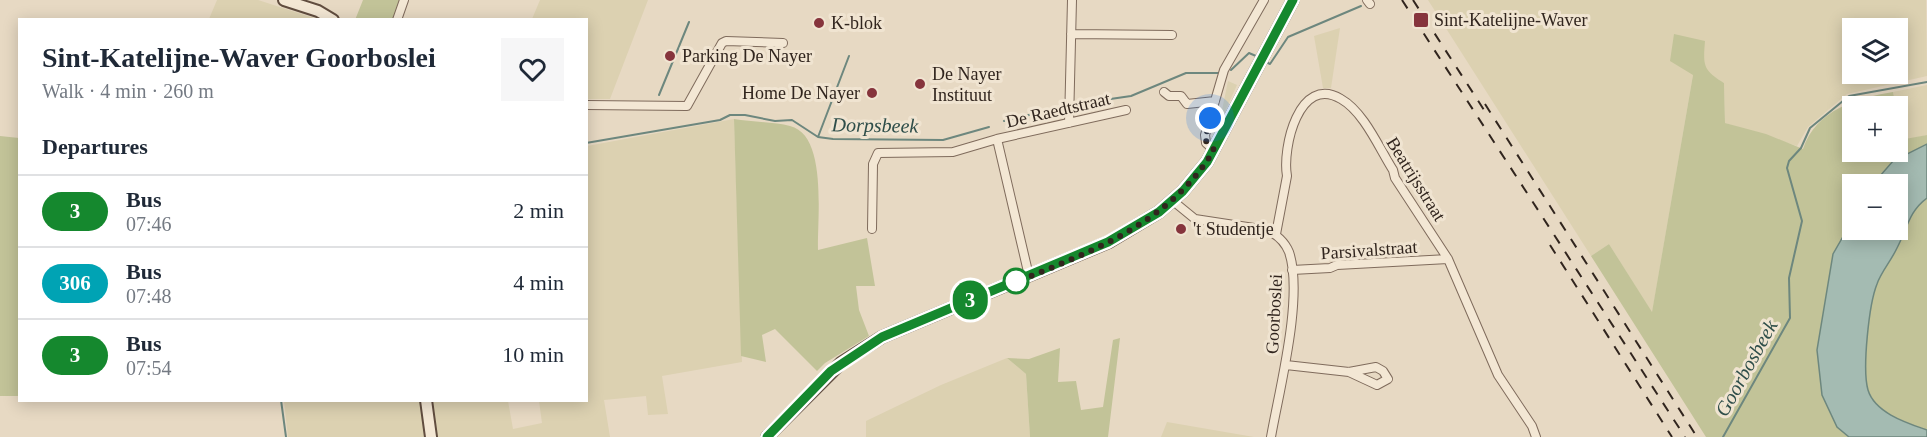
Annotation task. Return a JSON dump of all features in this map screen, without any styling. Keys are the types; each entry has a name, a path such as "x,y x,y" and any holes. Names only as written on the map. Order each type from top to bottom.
{"street":[{"path":"284,0 318,11 330,18"},
{"path":"398,18 404,0"},
{"path":"1069,123 1072,0"},
{"path":"1214,150 1205,140 1228,60 1264,0"},
{"path":"767,437 821,380 857,352 908,326 1133,230 1173,201 1196,176 1214,150 1293,0"},
{"path":"1071,34 1172,35"},
{"path":"588,105 687,106 722,43 783,43"},
{"path":"1164,92 1168,96 1181,96 1187,104 1215,101"},
{"name":"Beatrijsstraat","path":"1276,234 1287,176 1292,130 1298,113 1310,99 1331,95 1343,100 1359,116 1393,170 1395,178 1448,260 1498,375 1526,417 1536,437"},
{"name":"De Raedtstraat","path":"872,229 873,164 878,153 953,152 996,139 1126,110"},
{"path":"996,139 1029,276"},
{"path":"1173,201 1195,219 1267,230 1276,234"},
{"name":"Goorboslei","path":"1271,437 1286,365 1292,304 1292,270 1289,252 1276,234"},
{"name":"Parsivalstraat","path":"1292,270 1330,268 1337,265 1448,260"},
{"path":"1286,365 1349,372"},
{"path":"426,402 431,437"}],"shaded area":[{"path":"217,0 258,0 314,18 209,18"},
{"path":"540,0 648,0 610,99 588,99 588,18 532,18"},
{"path":"1428,0 1926,0 1927,76 1908,80 1908,18 1842,18 1842,84 1891,84 1842,96 1808,127 1797,146 1725,123 1724,83 1708,73 1703,61 1704,42 1693,75 1652,313 1609,244 1591,256"},
{"path":"1340,28 1331,88 1323,88 1314,36"},
{"path":"1228,81 1237,85 1223,116 1221,115"},
{"path":"1927,85 1927,135 1908,139 1908,96 1894,96 1893,92"},
{"path":"734,119 742,362 662,376 668,414 648,415 646,396 604,400 610,437 437,437 432,402 508,402 513,429 542,423 539,402 588,402 588,146"},
{"path":"1927,144 1927,198 1916,209 1908,224 1908,174 1882,174 1892,162 1908,162 1908,154"},
{"path":"1842,238 1901,240 1881,275 1874,293 1866,353 1866,380 1868,390 1877,405 1893,416 1927,430 1927,437 1849,437 1837,427 1822,395 1817,350 1833,254"},
{"path":"1007,358 1026,374 1030,437 866,437 866,421 941,385"},
{"path":"284,402 422,402 427,437 288,437"},
{"path":"1167,422 1254,437 1161,437"}],"green space":[{"path":"363,0 400,0 393,18 356,18"},
{"path":"1674,34 1705,41 1704,56 1708,71 1724,83 1725,123 1766,134 1803,149 1817,124 1842,107 1842,162 1892,162 1882,174 1842,174 1842,238 1833,254 1817,350 1822,395 1837,427 1849,437 1706,437 1591,256 1609,244 1652,312 1693,75 1670,61"},
{"path":"1893,92 1894,96 1874,96"},
{"path":"734,119 790,126 802,133 810,145 818,180 818,250 867,238 875,286 856,286 859,310 869,336 825,363 817,371 775,329 762,335 766,362 741,356"},
{"path":"1927,135 1927,144 1908,154 1908,138"},
{"path":"0,136 18,138 18,396 0,396"},
{"path":"1927,198 1927,430 1884,411 1872,398 1866,380 1866,353 1874,293 1881,275 1901,240 1908,240 1908,224 1921,203"},
{"path":"1120,338 1108,437 1030,437 1026,374 1007,358 1029,359 1060,348 1058,382 1076,381 1081,410 1103,407 1113,340"}],"waterway":[{"name":"Dorpsbeek","path":"1268,63 1270,64 1288,37 1361,6"},
{"path":"659,95 689,22"},
{"name":"Dorpsbeek","path":"1231,70 1249,53 1256,56"},
{"path":"818,137 849,56"},
{"name":"Dorpsbeek","path":"1076,104 1131,96 1186,73 1219,73"},
{"name":"Goorbosbeek","path":"1723,437 1790,318 1789,278 1802,221 1787,168 1789,161 1801,148 1810,128 1849,96 1927,82"},
{"name":"Dorpsbeek","path":"1004,121 1066,106"},
{"name":"Dorpsbeek","path":"588,143 720,120 730,115 745,115 775,121 792,120 818,137 833,139 943,140 989,127"},
{"name":"Dorpsbeek","path":"281,402 286,437"}],"railway":[{"path":"1402,0 1685,437"},
{"path":"1413,0 1486,113"},
{"path":"1485,104 1697,437"},
{"path":"1550,245 1672,437"}],"bus line":[{"name":"3","path":"767,437 831,371 882,337 1108,242 1146,222 1173,201 1192,182 1207,162 1293,0"}],"place":[{"name":"Sint-Katelijne-Waver","path":"1421,20"},
{"name":"K-blok","path":"819,23"},
{"name":"Parking De Nayer","path":"670,56"},
{"name":"De Nayer Instituut","path":"920,84"},
{"name":"Home De Nayer","path":"872,93"},
{"name":"'t Studentje","path":"1181,229"}],"route":[{"path":"1016,281 1009,285 1133,230 1173,201 1192,182 1214,150 1205,140 1210,118"}]}
